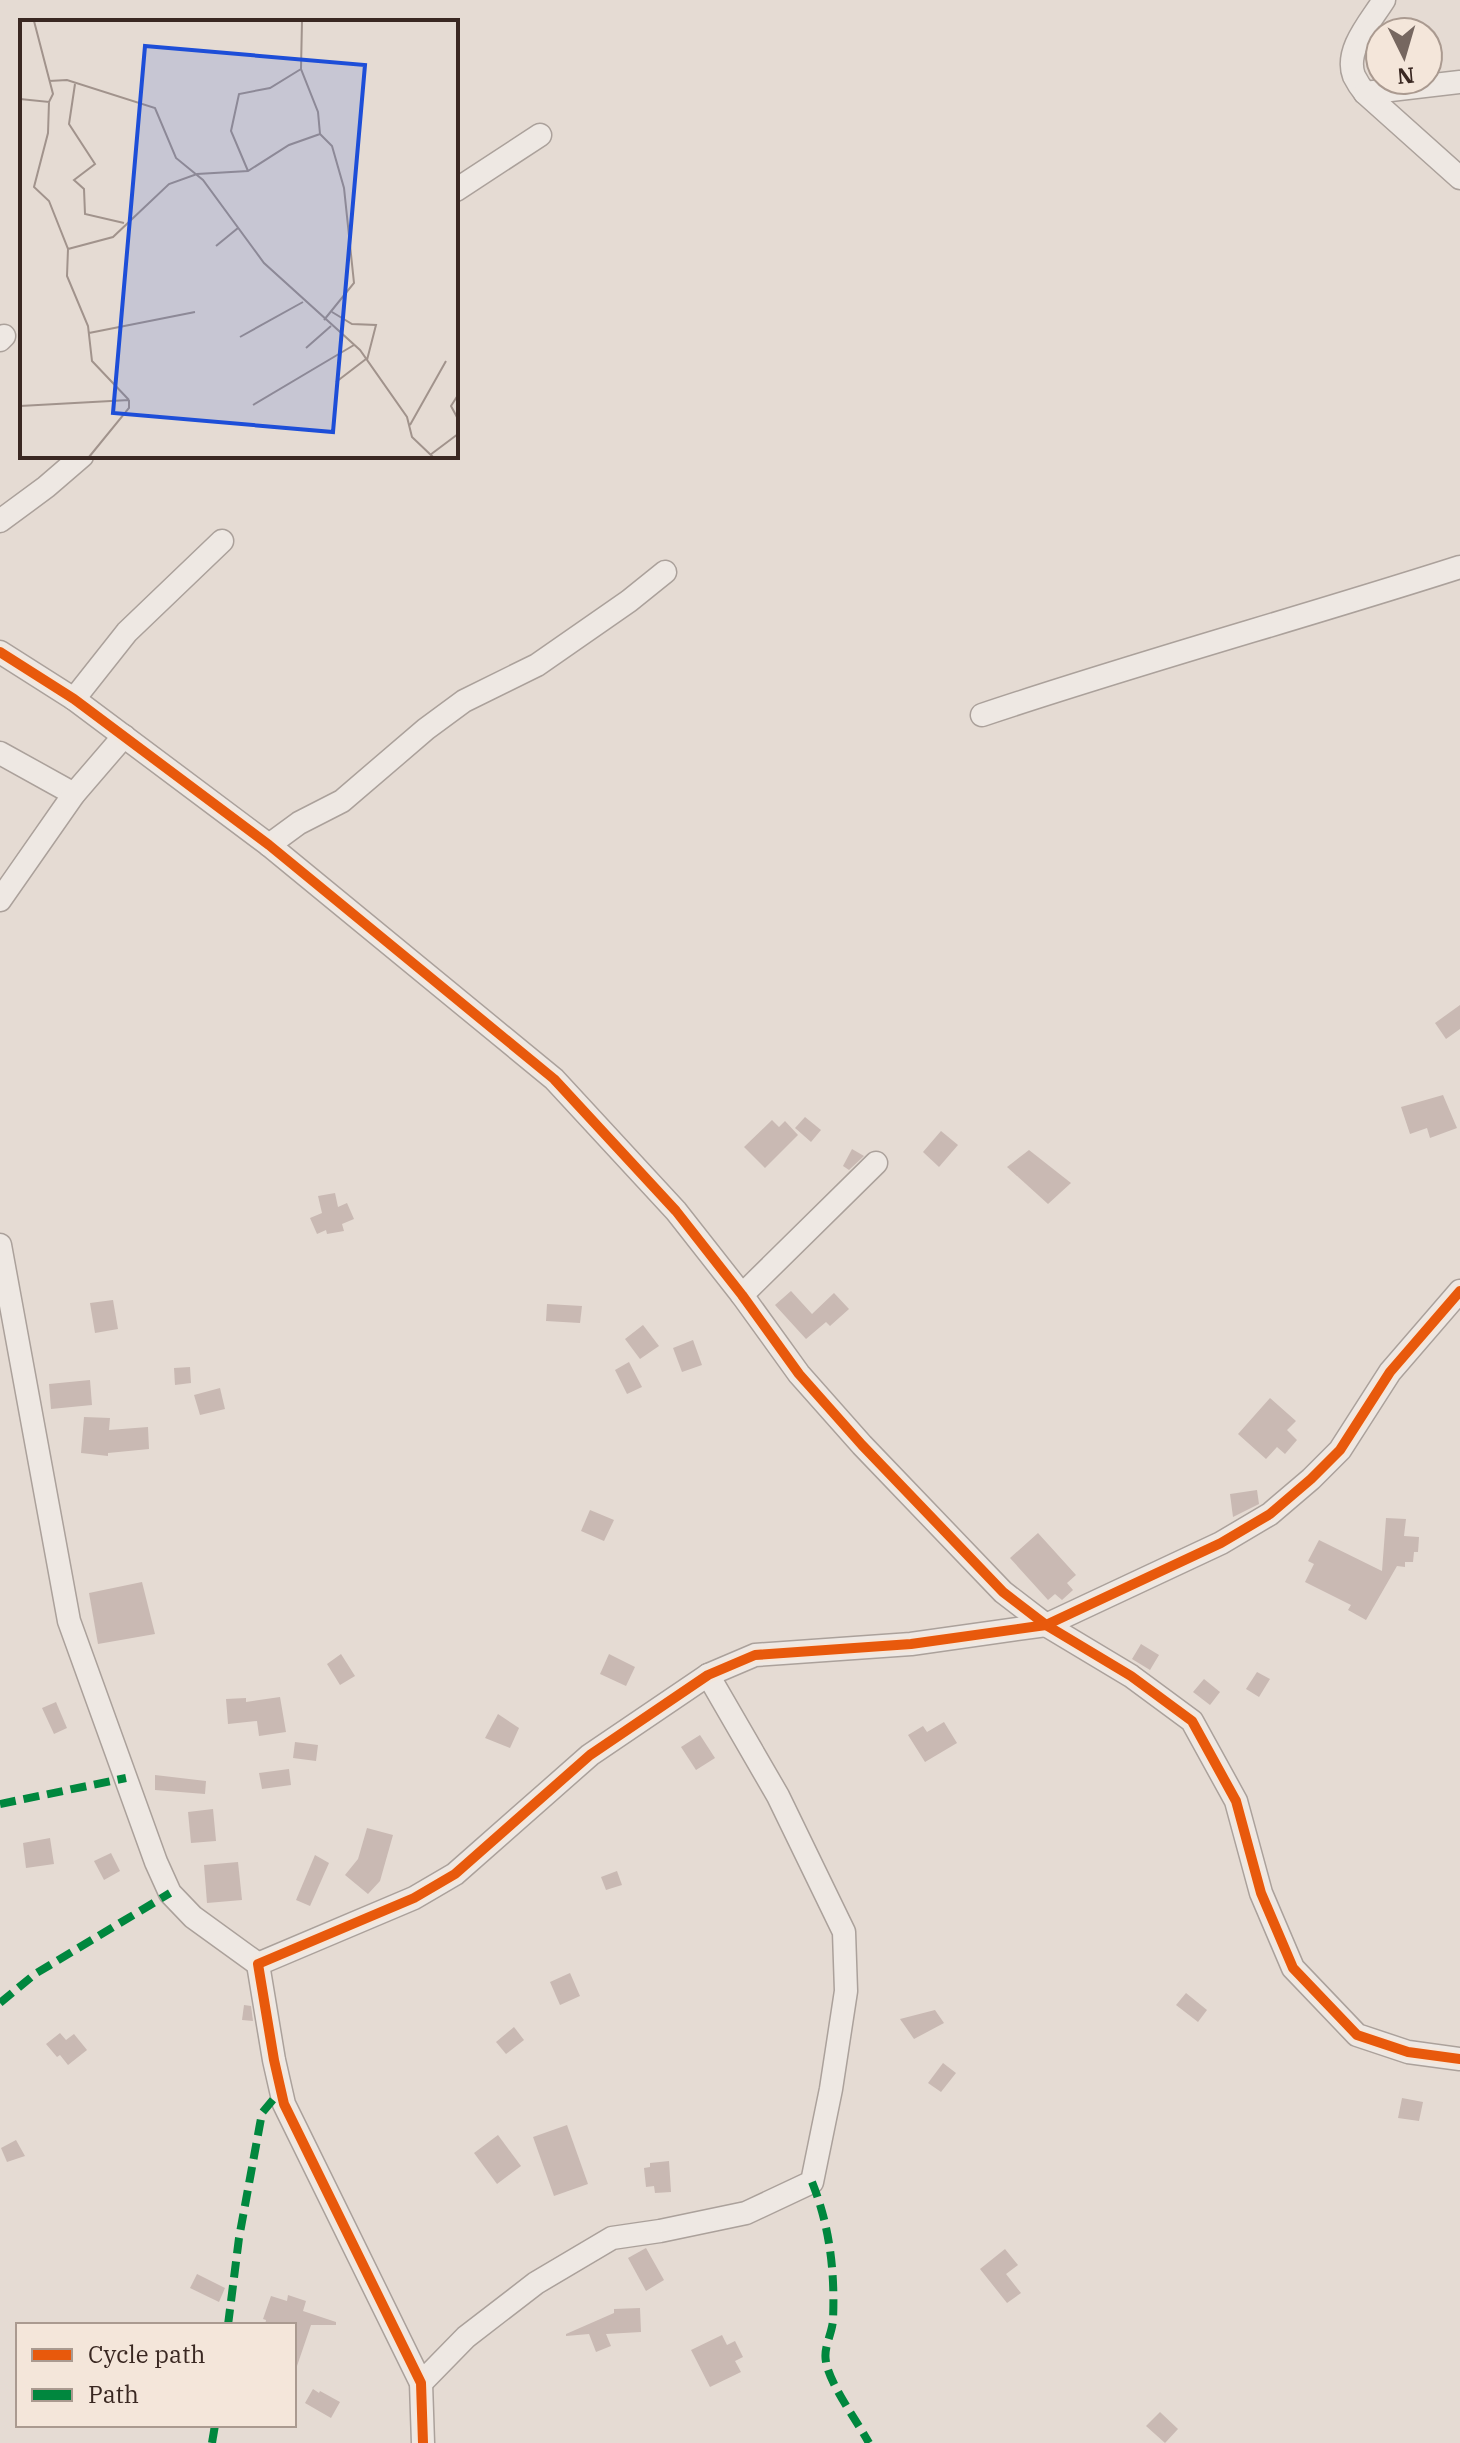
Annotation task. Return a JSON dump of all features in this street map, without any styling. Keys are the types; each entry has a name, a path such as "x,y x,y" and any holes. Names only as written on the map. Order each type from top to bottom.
{"street":[{"path":"1364,32 1351,59 1354,76 1364,91"},
{"path":"1368,96 1460,178"},
{"path":"458,189 540,135"},
{"path":"0,521 80,458"},
{"path":"74,699 127,632 222,541"},
{"path":"982,715 1460,567"},
{"path":"269,845 299,823 342,801 426,729 464,701 537,665 665,572"},
{"path":"0,652 74,699 269,845 554,1079 676,1211 799,1374 862,1445 1003,1592 1046,1625 1131,1676 1192,1721 1236,1801 1261,1893 1293,1968 1303,1979 1357,2035 1408,2052 1460,2059"},
{"path":"0,900 74,794 124,736"},
{"path":"0,753 74,794"},
{"path":"742,1295 876,1163"},
{"path":"0,1245 69,1621 170,1893 193,1917 258,1964 284,2104 421,2383 423,2443"},
{"path":"258,1964 414,1898 455,1874 590,1755 708,1675 755,1655 911,1644 1046,1625 1221,1543 1270,1514 1340,1450 1390,1372 1460,1291"},
{"path":"421,2383 466,2337 536,2283 612,2238 746,2213 812,2182 831,2089 846,1991 844,1932 778,1796 708,1675"}],"building":[{"path":"1460,1005 1460,1029 1446,1039 1435,1023"},
{"path":"1443,1095 1457,1128 1430,1138 1427,1128 1410,1134 1401,1107"},
{"path":"805,1117 821,1130 811,1142 795,1128"},
{"path":"772,1120 779,1127 785,1121 798,1135 765,1168 744,1147"},
{"path":"941,1131 958,1145 939,1167 923,1152"},
{"path":"852,1149 864,1156 849,1170 843,1166"},
{"path":"1029,1150 1071,1183 1048,1204 1007,1167"},
{"path":"335,1193 338,1207 347,1203 354,1219 342,1224 344,1231 327,1234 326,1230 317,1234 310,1218 322,1213 318,1196"},
{"path":"791,1291 812,1314 834,1293 849,1309 830,1326 826,1322 806,1339 775,1305"},
{"path":"113,1300 118,1329 95,1333 90,1303"},
{"path":"547,1304 582,1306 580,1323 546,1321"},
{"path":"643,1325 659,1346 640,1359 625,1339"},
{"path":"693,1340 702,1365 682,1372 673,1348"},
{"path":"629,1362 642,1387 627,1394 615,1370"},
{"path":"190,1367 191,1383 175,1385 174,1368"},
{"path":"90,1380 92,1405 51,1409 49,1384"},
{"path":"220,1388 225,1409 200,1415 194,1395"},
{"path":"1270,1398 1296,1421 1287,1430 1297,1440 1285,1454 1277,1447 1266,1459 1238,1434"},
{"path":"84,1417 110,1418 109,1430 148,1427 149,1449 108,1453 108,1456 81,1453"},
{"path":"1257,1490 1259,1504 1233,1517 1230,1494"},
{"path":"590,1510 614,1520 604,1541 581,1531"},
{"path":"1386,1518 1406,1519 1404,1536 1419,1537 1418,1552 1414,1552 1413,1562 1405,1562 1405,1567 1397,1566 1366,1620 1348,1610 1351,1605 1305,1582 1314,1564 1308,1561 1319,1540 1382,1571"},
{"path":"1038,1533 1076,1575 1067,1583 1073,1590 1062,1600 1055,1594 1048,1600 1010,1558"},
{"path":"142,1582 155,1634 98,1644 89,1593"},
{"path":"1141,1644 1159,1655 1150,1670 1132,1659"},
{"path":"341,1654 355,1676 340,1685 327,1664"},
{"path":"609,1654 635,1667 626,1686 600,1674"},
{"path":"1257,1672 1270,1679 1259,1697 1246,1689"},
{"path":"1204,1679 1220,1692 1210,1705 1193,1692"},
{"path":"280,1697 286,1732 259,1736 257,1721 228,1724 226,1699 246,1698 246,1702"},
{"path":"56,1702 67,1728 54,1734 42,1708"},
{"path":"498,1714 519,1728 510,1748 485,1738"},
{"path":"944,1722 957,1743 925,1762 908,1735 923,1726 927,1732"},
{"path":"700,1735 715,1758 696,1770 681,1747"},
{"path":"295,1742 318,1745 316,1761 293,1758"},
{"path":"289,1769 291,1785 262,1789 259,1773"},
{"path":"155,1775 206,1781 205,1794 155,1790"},
{"path":"213,1809 216,1841 191,1843 188,1812"},
{"path":"367,1828 393,1835 380,1881 368,1894 345,1875 358,1859"},
{"path":"50,1838 54,1864 26,1868 23,1843"},
{"path":"111,1853 120,1871 104,1880 94,1861"},
{"path":"315,1855 329,1863 310,1906 296,1900"},
{"path":"238,1862 242,1900 207,1903 204,1865"},
{"path":"617,1871 622,1885 606,1890 601,1877"},
{"path":"570,1973 580,1996 560,2005 550,1982"},
{"path":"1186,1993 1207,2010 1198,2022 1176,2005"},
{"path":"244,2005 251,2006 253,2021 242,2020"},
{"path":"935,2010 944,2023 914,2039 900,2019"},
{"path":"514,2027 524,2040 506,2054 496,2042"},
{"path":"60,2033 66,2040 74,2034 87,2050 68,2065 46,2044"},
{"path":"943,2063 956,2073 941,2092 928,2083"},
{"path":"1402,2098 1423,2102 1419,2121 1398,2118"},
{"path":"567,2125 588,2184 554,2196 533,2137"},
{"path":"498,2135 521,2166 497,2184 474,2153"},
{"path":"16,2140 25,2156 7,2162 1,2148"},
{"path":"669,2161 671,2192 655,2193 654,2186 646,2187 644,2168 650,2167 650,2163"},
{"path":"646,2248 664,2280 646,2291 628,2258"},
{"path":"1005,2249 1018,2265 1006,2274 1021,2293 1007,2303 980,2269"},
{"path":"197,2274 225,2288 219,2302 190,2288"},
{"path":"288,2295 306,2301 303,2311 336,2322 336,2325 311,2325 297,2366 296,2323 265,2323 263,2319 271,2296 287,2301"},
{"path":"640,2308 641,2332 606,2334 611,2346 596,2352 589,2334 566,2336 614,2313 614,2309"},
{"path":"722,2335 727,2345 735,2341 743,2357 735,2361 741,2372 710,2387 691,2350"},
{"path":"313,2389 340,2402 331,2418 305,2403"},
{"path":"1160,2412 1178,2429 1165,2443 1146,2426"}],"marked path":[{"path":"0,1804 126,1778"},
{"path":"0,2003 35,1974 170,1893"},
{"path":"228,2323 239,2238 262,2113 281,2090"},
{"path":"812,2182 823,2216 832,2267 833,2320 826,2362 838,2392 869,2443"},
{"path":"212,2443 215,2427"}],"cycle path":[{"path":"0,652 74,699 269,845 554,1079 676,1211 799,1374 862,1445 1003,1592 1046,1625 1131,1676 1192,1721 1236,1801 1261,1893 1293,1968 1357,2035 1408,2052 1460,2059"},
{"path":"423,2443 421,2383 284,2104 258,1964 414,1898 455,1874 590,1755 708,1675 755,1655 911,1644 1046,1625 1221,1543 1270,1514 1340,1450 1390,1372 1460,1291"}]}
